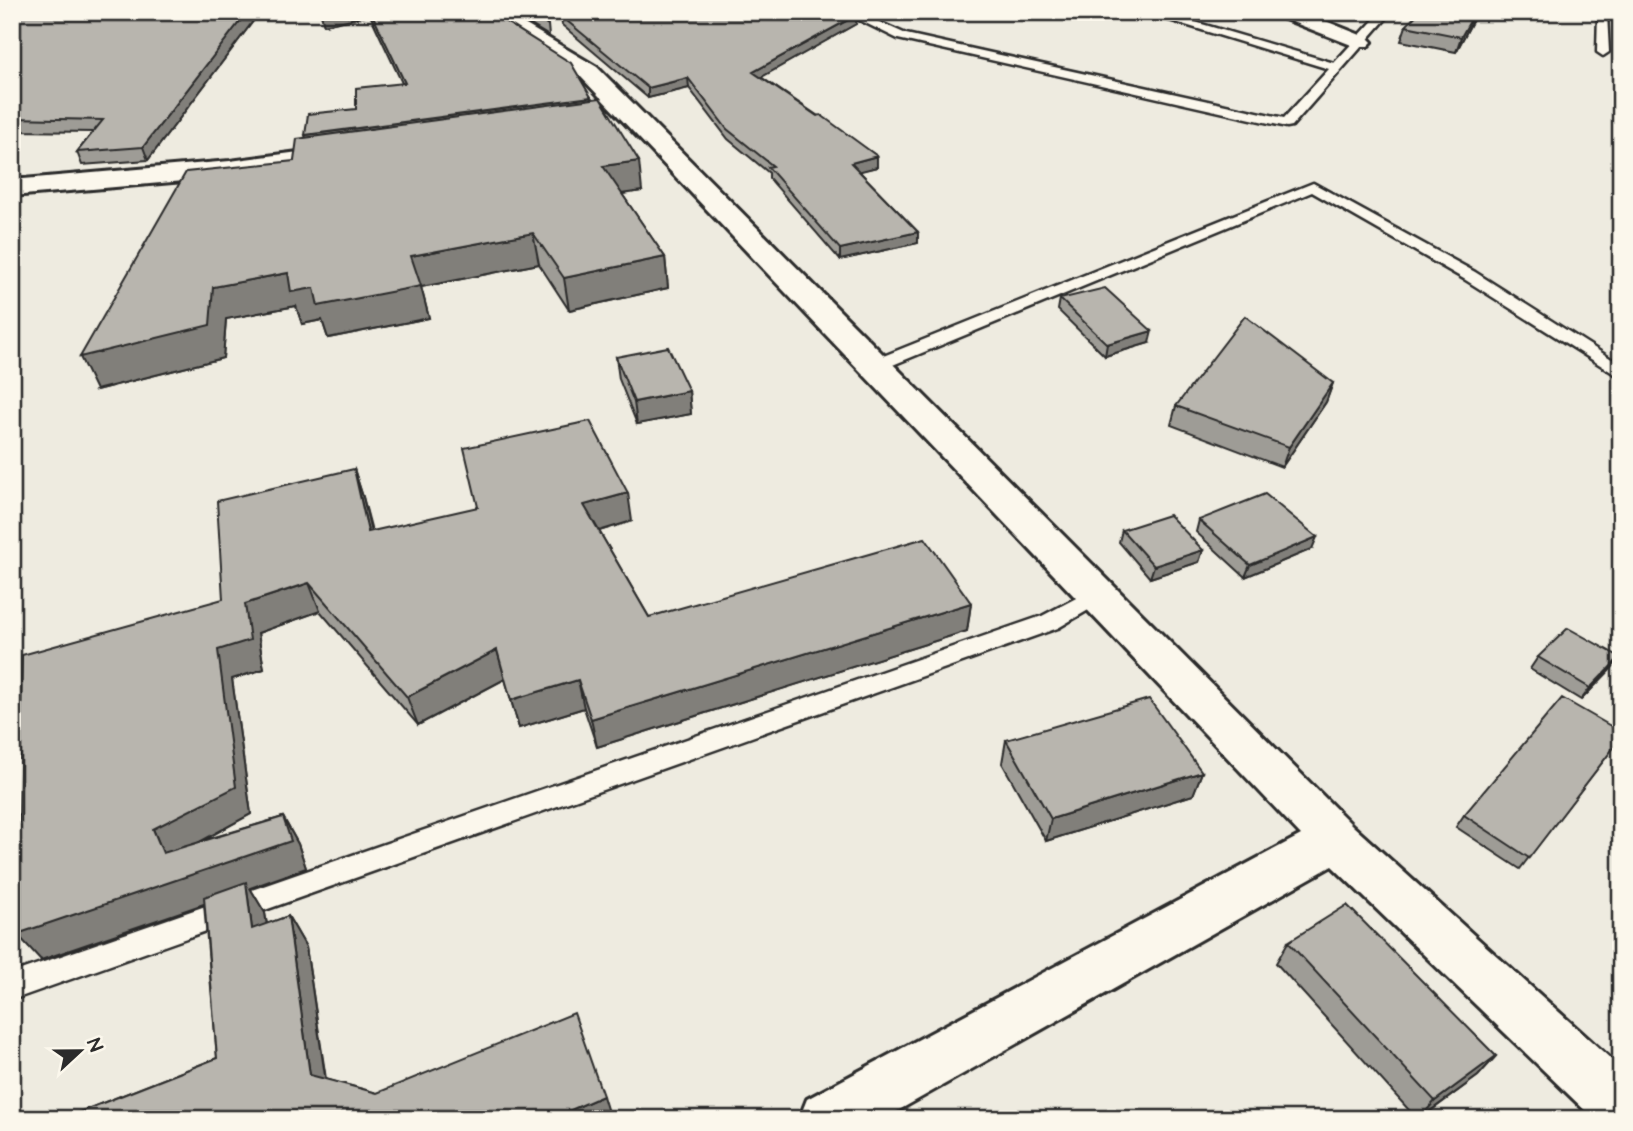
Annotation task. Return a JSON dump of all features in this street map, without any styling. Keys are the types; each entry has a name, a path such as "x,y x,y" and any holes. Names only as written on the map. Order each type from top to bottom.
{"street":[{"path":"489,12 589,72 618,115 877,365 1336,840 1621,1106"},
{"path":"1284,12 1360,42"},
{"path":"12,188 230,169 368,150"},
{"path":"827,1119 1336,840"}],"lane":[{"path":"848,12 902,37 1287,123 1387,12"},
{"path":"1148,12 1337,68"},
{"path":"1604,14 1604,52"},
{"path":"877,365 1313,187 1407,236 1550,324 1621,373"},
{"path":"12,987 1051,622 1099,594"}],"building":[{"path":"12,12 247,12 143,147 77,152 103,120 12,118"},
{"path":"371,12 490,12 571,63 591,97 305,135 308,114 356,109 356,88 405,83"},
{"path":"527,12 540,12 548,25"},
{"path":"576,12 848,12 857,15 753,72 817,116 821,115 877,156 851,163 918,232 840,249 768,167 773,166 727,129 688,78 648,88 561,16"},
{"path":"1419,12 1475,12 1461,37 1406,26"},
{"path":"600,98 639,161 603,166 665,257 564,278 533,233 411,256 421,286 318,306 314,288 291,292 288,273 213,287 210,325 80,357 186,172 294,161 297,139"},
{"path":"1105,288 1152,331 1107,344 1060,299"},
{"path":"1245,316 1333,383 1289,447 1176,406"},
{"path":"668,347 689,391 634,402 616,357"},
{"path":"590,421 628,493 584,505 649,617 925,538 971,603 591,719 578,680 511,700 497,650 407,697 309,583 245,604 250,640 218,650 236,787 153,829 163,853 283,817 291,841 17,934 22,655 223,599 217,501 354,469 368,532 478,507 464,448"},
{"path":"1265,494 1317,537 1250,565 1199,520"},
{"path":"1169,515 1203,550 1154,566 1122,530"},
{"path":"1568,628 1620,657 1590,688 1538,657"},
{"path":"1562,698 1621,732 1621,738 1529,858 1464,815"},
{"path":"1149,699 1202,772 1051,819 1006,740"},
{"path":"246,882 252,929 288,916 310,1075 377,1093 574,1013 603,1096 550,1119 62,1119 217,1058 204,897"},
{"path":"1347,905 1496,1056 1435,1101 1288,942"}]}
